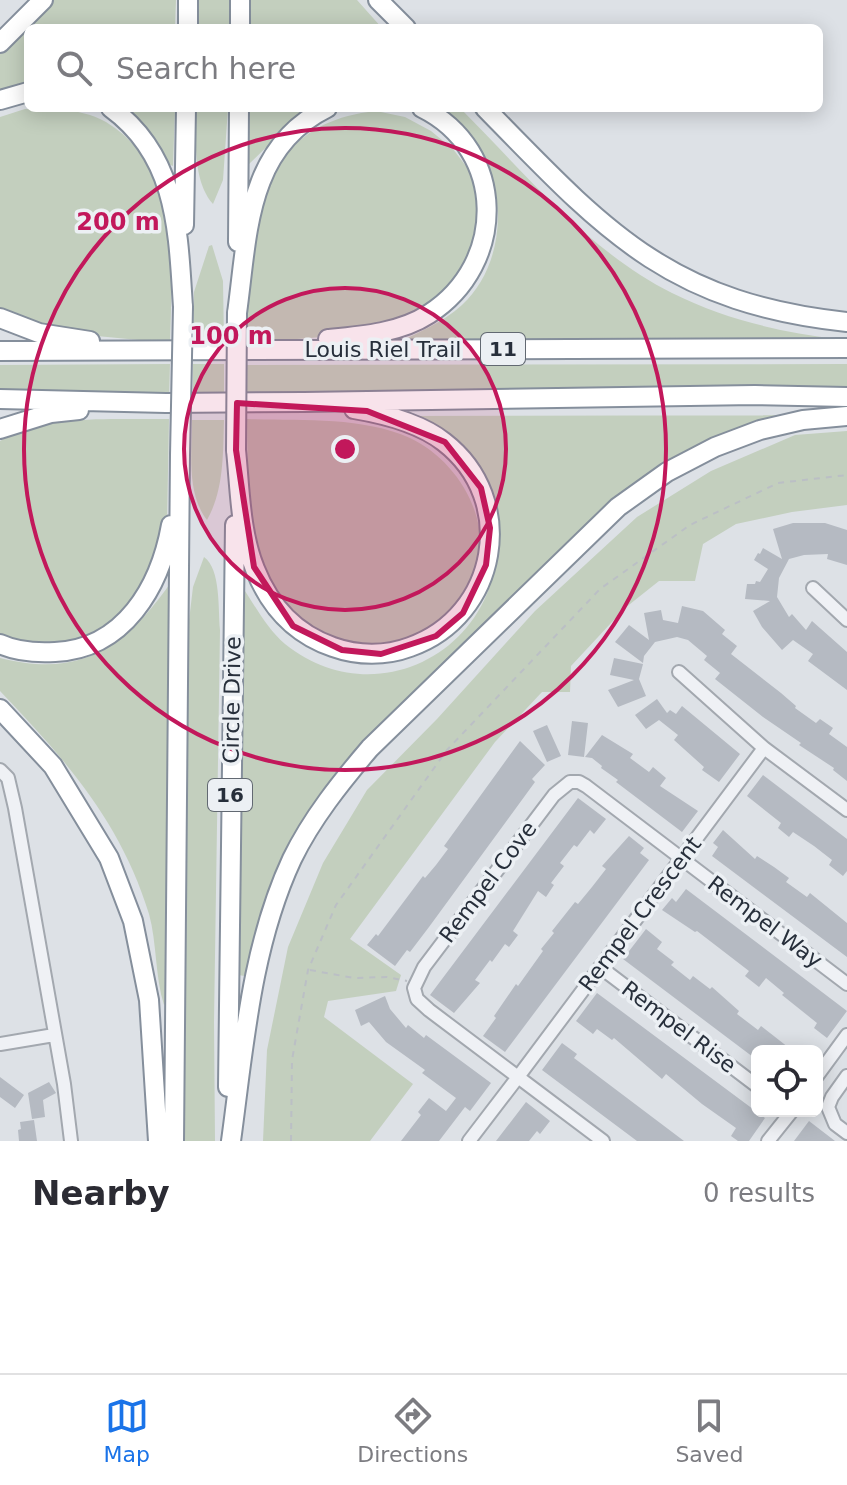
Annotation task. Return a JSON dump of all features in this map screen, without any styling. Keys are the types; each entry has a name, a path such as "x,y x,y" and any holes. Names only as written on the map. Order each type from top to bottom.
{"highway":[{"path":"0,43 43,0"},
{"path":"188,0 188,24"},
{"path":"240,0 240,24"},
{"path":"378,0 402,24"},
{"path":"0,100 24,93"},
{"path":"116,112 143,135 171,196 179,247 183,307"},
{"name":"16","path":"174,1141 186,112"},
{"name":"16","path":"237,313 239,112"},
{"path":"237,313 253,203 268,161 295,128 321,112"},
{"path":"212,350 375,334 428,315 459,288 471,274 485,236 487,215 482,177 475,159 457,132 430,112"},
{"path":"489,112 581,206 631,247 678,276 754,306 806,318 847,322"},
{"name":"Circle Drive","path":"229,1141 237,313"},
{"path":"0,318 62,338 160,351"},
{"name":"Louis Riel Trail","path":"160,351 847,348"},
{"path":"0,351 160,351"},
{"path":"0,399 166,403 755,395 847,397"},
{"path":"236,450 244,531 254,567 269,599 293,626 342,650 381,654 418,644 449,626 463,613 473,597 490,546 488,509 481,488 470,470 445,442 428,431 367,411 304,402"},
{"path":"0,429 51,413 166,403"},
{"path":"229,1141 247,1019 260,948 269,919 293,856 324,806 370,748 589,534 646,487 690,459 738,437 803,420 847,416"},
{"path":"0,644 25,652 64,652 97,642 131,616 153,586 161,567 167,546 180,455"},
{"path":"0,709 53,766 109,858 128,908 149,1000 158,1141"}],"street":[{"path":"813,588 847,620"},
{"path":"679,672 764,748 847,810"},
{"name":"Rempel Crescent","path":"469,1141 764,748"},
{"path":"0,770 8,778 15,808 64,1084 71,1141"},
{"name":"Rempel Cove","path":"518,1077 417,999 414,988 424,967 561,787 570,782 579,782 682,859"},
{"name":"Rempel Way","path":"682,859 847,984"},
{"name":"Rempel Rise","path":"600,967 751,1081"},
{"path":"0,1044 54,1035"},
{"path":"823,1068 847,1035"},
{"path":"829,1060 847,1074 828,1107 835,1124 847,1133"},
{"path":"518,1077 603,1141"},
{"path":"768,1141 786,1117"}],"path":[{"path":"291,1141 292,1060 308,970 336,905 447,750 600,589 690,525 778,483 847,475"},
{"path":"308,970 354,978 400,979"}],"highlighted area":[{"path":"237,403 367,411 445,442 481,488 490,528 486,565 463,613 436,636 381,654 342,650 293,626 254,567 236,450"}],"green space":[{"path":"52,0 176,0 175,24 28,24"},
{"path":"197,0 230,0 229,24 197,24"},
{"path":"250,0 357,0 378,24 250,24"},
{"path":"24,28 24,84 0,90 0,52"},
{"path":"24,109 24,112 76,112 106,122 130,141 148,165 160,192 167,221 171,283 170,343 55,332 0,310 0,117"},
{"path":"123,112 175,112 173,166 165,163"},
{"path":"196,112 228,112 223,180 213,204 201,183"},
{"path":"249,112 304,112 298,116 247,166"},
{"path":"372,112 405,117 431,131 453,149 469,170 477,196 479,225 476,247 448,292 420,312 359,334 247,343 250,266 264,194 279,163 302,139 334,121"},
{"path":"440,112 464,112 585,233 641,276 672,293 732,317 794,333 837,339 393,345 438,322 462,305 475,290 493,254 498,214 496,194 482,157 467,137"},
{"path":"212,245 223,281 224,342 193,343 194,292 209,246"},
{"path":"170,364 169,398 0,397 0,365"},
{"path":"193,364 224,364 224,397 193,397"},
{"path":"847,364 847,394 247,398 247,365"},
{"path":"820,415 659,473 304,823 268,894 248,970 244,976 239,975 236,968 241,585 267,624 285,644 320,665 357,674 393,672 427,660 456,639 479,610 493,575 497,535 495,515 484,482 404,416"},
{"path":"169,419 167,523 146,589 111,628 54,649 0,639 0,441 19,432 61,422"},
{"path":"247,419 330,421 371,426 410,438 441,460 465,490 479,526 478,564 460,609 398,650 318,639 261,579 248,511"},
{"path":"192,420 224,420 220,484 207,520 200,509 193,485"},
{"path":"847,431 847,505 736,524 703,544 695,581 659,581 625,608 571,666 570,692 542,692 495,742 350,939 401,975 396,991 328,1001 324,1017 413,1084 370,1141 263,1141 267,1050 288,947 323,863 367,790 437,719 535,611 637,517 711,471 795,435"},
{"path":"204,557 216,580 220,630 215,1141 182,1141 188,629 193,587"},
{"path":"172,581 164,1005 149,914 123,850 107,821 68,767 0,691 0,658 55,664 100,652 137,623"}],"building":[{"path":"793,523 825,523 847,530 847,565 827,559 828,554 789,559 779,578 777,597 789,617 792,614 806,630 812,621 847,652 847,690 808,661 813,654 793,640 782,650 762,627 753,611 770,601 745,599 747,584 760,582 768,569 754,560 758,553 763,548 782,559 773,529"},
{"path":"682,606 703,611 725,630 722,634 737,646 731,654 781,693 795,708 816,723 820,719 833,728 829,734 847,747 847,781 715,679 720,673 704,660 707,656 688,640 677,637 655,642 644,656 643,663 615,642 629,625 649,640 644,613 661,610 663,620 678,623"},
{"path":"614,658 643,664 639,679 646,696 618,707 608,690 634,680 610,675"},
{"path":"657,699 667,713 670,710 676,714 682,706 740,754 719,782 702,770 704,767 674,740 678,735 659,720 646,729 635,715"},
{"path":"572,721 588,723 584,757 568,755"},
{"path":"547,725 561,756 547,762 533,731"},
{"path":"602,735 633,754 630,758 649,772 653,767 666,778 660,786 698,811 682,832 616,782 618,780 592,758 585,757"},
{"path":"520,741 545,765 532,779 535,782 429,927 395,966 367,945 376,934 378,936 423,876 425,878 448,849 444,846"},
{"path":"763,775 847,839 847,871 843,876 829,865 832,860 793,832 789,837 778,828 781,823 747,796"},
{"path":"578,798 606,819 594,834 590,830 577,847 574,845 560,863 564,866 551,883 554,885 546,897 538,891 513,931 518,935 509,947 505,944 492,962 490,960 475,980 480,983 454,1013 430,995"},
{"path":"723,830 755,859 757,856 774,867 789,878 786,882 807,897 810,893 847,923 847,957 712,856 718,847 713,843"},
{"path":"629,836 644,848 640,853 649,860 505,1052 483,1036 496,1018 494,1016 543,951 541,949 554,933 552,931 575,902 578,904 592,887 606,869 602,866"},
{"path":"686,889 847,1011 827,1038 814,1028 817,1023 766,978 759,987 745,976 749,971 697,931 662,910 672,898 676,902"},
{"path":"646,929 662,942 657,949 674,962 671,965 690,980 693,976 710,989 712,987 739,1011 737,1014 758,1030 761,1026 785,1045 751,1045 751,1055 623,959"},
{"path":"597,993 751,1108 751,1117 765,1118 749,1141 738,1141 731,1136 736,1128 666,1074 662,1079 614,1038 612,1040 597,1029 593,1034 576,1021"},
{"path":"385,996 390,1009 406,1028 408,1025 424,1038 426,1035 491,1083 470,1111 465,1107 439,1141 401,1141 421,1115 418,1112 429,1098 446,1111 456,1098 422,1073 425,1070 386,1042 369,1022 361,1026 355,1010"},
{"path":"562,1043 577,1054 574,1058 684,1141 637,1141 542,1070"},
{"path":"0,1077 24,1095 15,1108 0,1097"},
{"path":"49,1082 56,1093 43,1100 45,1117 32,1119 28,1093"},
{"path":"526,1102 550,1121 540,1134 537,1131 529,1141 496,1141"},
{"path":"34,1120 37,1141 19,1141 20,1122"},
{"path":"809,1121 835,1141 794,1141"}]}
